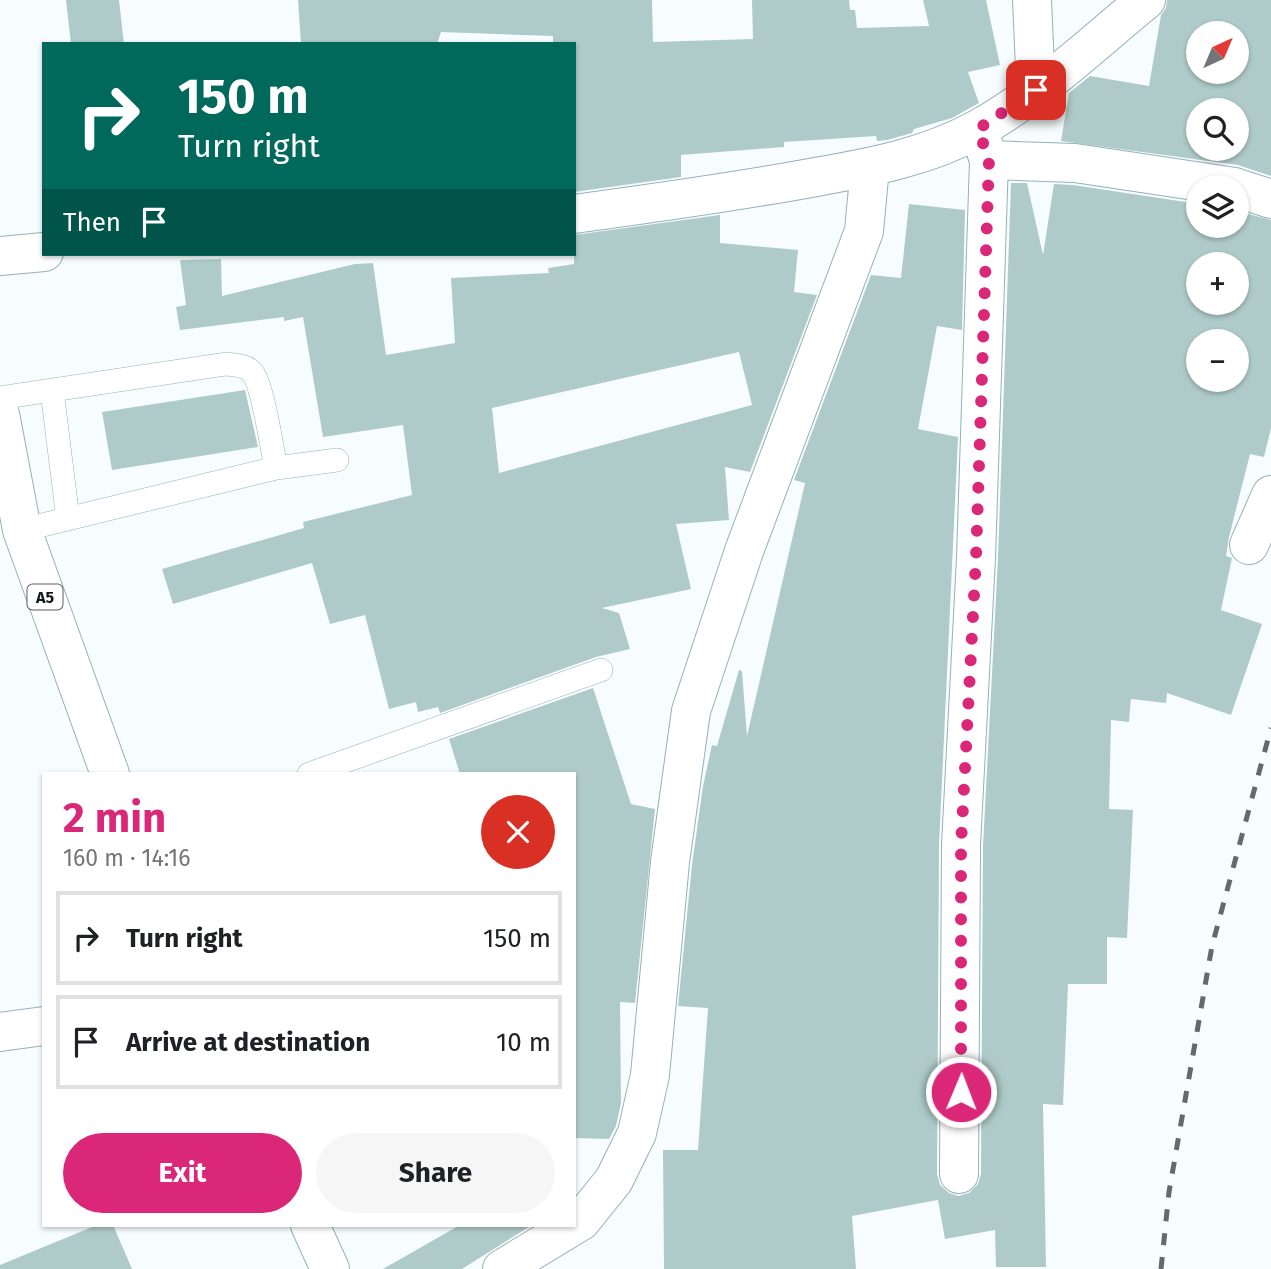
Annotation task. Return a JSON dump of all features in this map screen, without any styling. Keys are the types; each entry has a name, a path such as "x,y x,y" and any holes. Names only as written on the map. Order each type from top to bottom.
{"main road":[{"path":"1032,0 1036,90"},
{"path":"959,1174 961,845 976,558 984,144 1036,90 1146,0"},
{"path":"576,214 744,191 870,167 931,151 984,144 1075,163 1186,180"},
{"path":"576,1225 582,1221 614,1180 637,1133 650,1074 670,862 691,711 744,551 864,231 870,167"},
{"path":"1249,192 1271,199"},
{"path":"0,256 42,252"},
{"name":"A5","path":"0,414 22,530 109,772"},
{"path":"1250,545 1271,495"},
{"path":"0,1032 42,1026"},
{"path":"311,1227 330,1269"},
{"path":"502,1269 572,1227"}],"lane":[{"path":"0,398 226,364 243,366 252,372 260,394 276,468"},
{"path":"52,391 68,519"},
{"path":"22,530 276,468 337,460"},
{"path":"315,772 601,670"}],"building":[{"path":"66,0 119,0 124,42 71,42"},
{"path":"298,0 652,0 653,42 753,39 752,0 849,0 850,10 855,10 857,28 929,26 923,0 986,0 1000,65 968,72 979,103 952,118 914,129 912,133 877,141 876,136 784,142 784,147 681,155 681,177 576,192 576,42 553,42 553,36 441,32 438,42 301,42"},
{"path":"1167,0 1271,0 1271,176 1238,165 1208,161 1249,161 1249,98 1186,98 1186,158 1061,141 1069,93 1090,76 1149,86 1161,15"},
{"path":"1011,183 1027,183 1043,255 1054,184 1186,202 1186,238 1249,238 1249,214 1271,220 1271,428 1264,457 1250,454 1229,537 1226,556 1232,558 1221,610 1262,624 1231,715 1167,693 1166,703 1131,699 1129,722 1111,720 1109,809 1133,810 1127,938 1107,937 1107,984 1068,984 1063,1105 1043,1104 1046,1267 996,1267 995,1230 945,1239 938,1200 852,1216 856,1269 664,1269 663,1150 698,1150 708,1008 678,1006 692,865 703,786 712,745 717,746 739,670 742,671 747,736 805,483 794,480 871,275 901,278 909,204 965,210 962,330 937,326 918,429 958,437 939,845 937,1174 940,1185 949,1193 958,1196 969,1193 978,1184 981,1174 983,846 998,559"},
{"path":"720,215 720,243 798,250 794,292 817,295 750,472 725,467 729,520 676,524 691,589 602,608 619,613 630,649 596,657 440,713 438,707 418,712 416,702 389,709 365,615 330,624 312,563 173,604 162,569 304,528 303,522 412,495 403,425 323,437 303,317 180,330 176,307 186,305 180,260 221,259 222,296 355,264 373,263 386,355 455,343 451,278 549,273 548,268 574,264 576,235","holes":["739,352 752,405 499,473 492,408"]},
{"path":"245,390 258,447 112,470 102,412"},
{"path":"593,688 631,804 655,809 635,1003 620,1002 621,1103 616,1126 609,1139 576,1138 576,772 459,772 449,739"},
{"path":"92,1227 114,1227 132,1269 0,1269 0,1265"},
{"path":"456,1227 529,1227 462,1269 383,1269"}],"railway":[{"path":"1161,1269 1169,1192 1212,946 1271,728"}],"route":[{"path":"961,1092 961,845 976,558 989,160 978,129 1036,90"}]}
